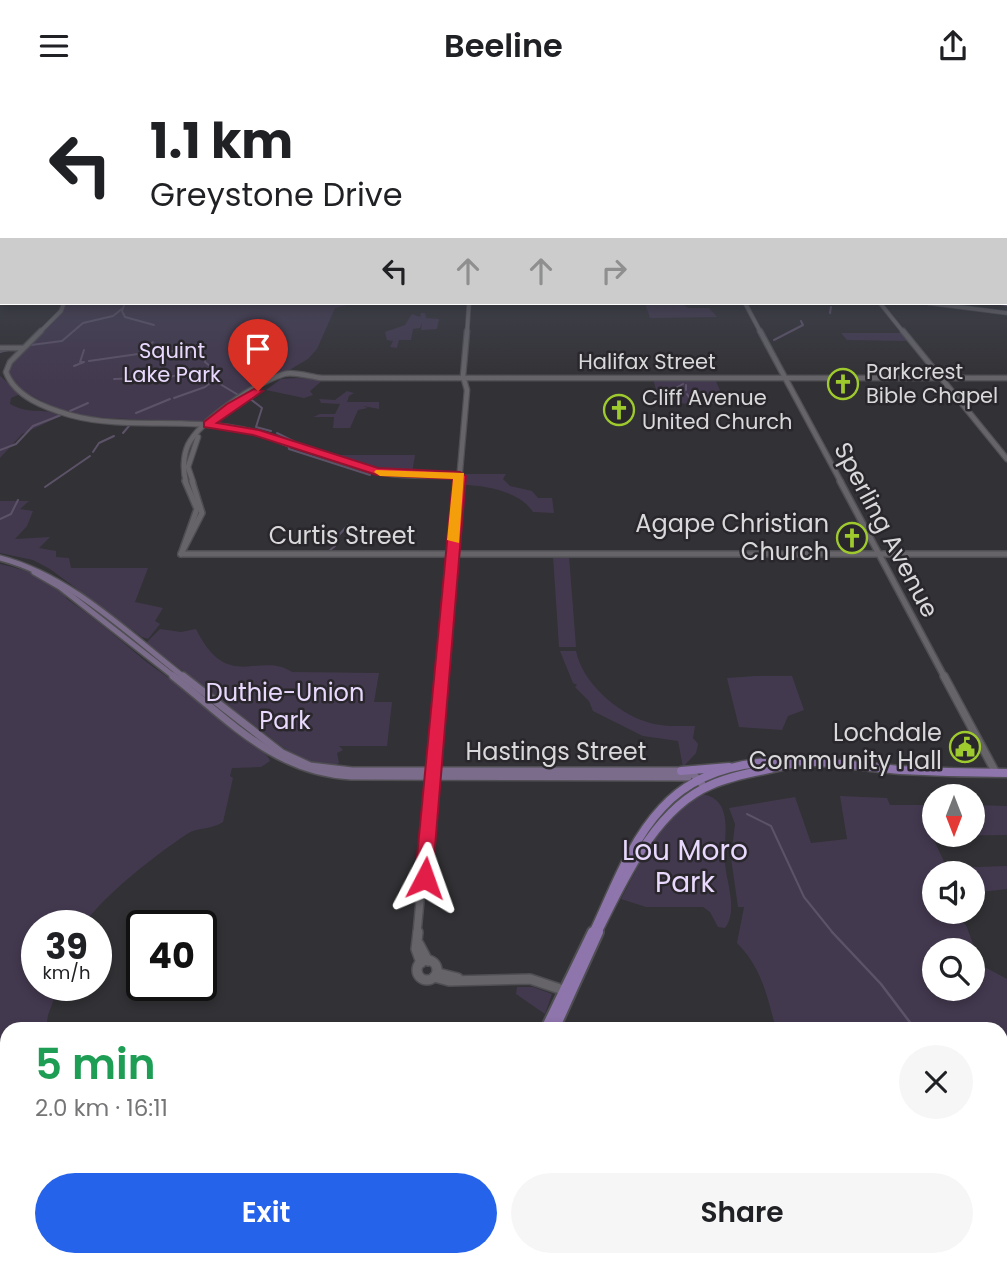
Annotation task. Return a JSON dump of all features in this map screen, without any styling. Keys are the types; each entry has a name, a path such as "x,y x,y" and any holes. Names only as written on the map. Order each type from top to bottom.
{"main road":[{"name":"Hastings Street","path":"0,559 50,580 278,758 317,773 681,776 703,785"},
{"name":"Hastings Street","path":"0,559 30,566 59,580 286,756 310,766 330,770 433,774 681,771 694,775 703,785"},
{"path":"278,758 286,756"},
{"path":"550,1022 640,854 671,812 703,785 733,768 779,760 1007,773"},
{"path":"703,785 749,771 796,763"},
{"path":"681,771 726,766 733,768"},
{"path":"556,1022 567,992"}],"street":[{"path":"63,305 61,311 8,365 6,375 12,386 68,414 232,428 255,432 369,470 460,477"},
{"path":"436,975 437,966 424,962 416,949 419,944 460,477 467,390 463,378 469,305"},
{"name":"Sperling Avenue","path":"746,305 996,773"},
{"path":"882,305 1007,459"},
{"path":"944,305 1007,313"},
{"path":"0,348 23,348"},
{"name":"Halifax Street","path":"206,425 288,373 322,378 1007,378"},
{"name":"Curtis Street","path":"206,425 194,444 188,467 201,503 202,516 186,551 181,554 1007,554"},
{"path":"424,962 417,967 418,976 425,980 436,975 460,979 530,979 567,992"}],"green space":[{"name":"Squint Lake Park","path":"65,305 347,305 335,308 317,349 308,359 201,422 83,417 55,408 17,388 8,377 10,364"},
{"path":"646,305 709,308 717,317 650,318"},
{"path":"421,313 425,313 426,318 439,319 437,329 421,330 422,323 420,328 413,329 411,340 399,340 397,348 390,347 393,341 387,340 385,332 405,325 412,314 420,317"},
{"path":"841,333 903,333 908,341 847,340"},
{"path":"0,376 20,394 11,398 10,404 24,410 61,416 22,434 0,458"},
{"path":"281,379 324,379 310,391 313,395 304,398 266,390"},
{"path":"653,379 715,379 722,395 715,396 718,404 710,404 706,397 691,397 694,404 676,403 674,397 666,397 668,403 660,403"},
{"path":"347,391 354,393 349,396 347,402 379,402 379,409 363,406 368,408 358,410 350,428 333,428 334,417 313,417 335,414 340,404 321,403 319,399 335,400"},
{"path":"335,455 415,455 412,473 385,471"},
{"path":"462,474 506,474 503,479 510,486 532,491 538,498 552,498 554,513 533,512 511,494 481,486 462,485"},
{"name":"Duthie-Union Park","path":"0,501 29,501 20,509 33,511 27,526 15,539 50,537 39,548 56,551 56,557 69,558 71,568 148,568 135,602 163,608 155,621 160,624 148,639 50,569 33,560 0,553"},
{"path":"553,556 569,556 576,647 559,647"},
{"path":"0,564 38,576 55,585 67,599 144,660 251,740 270,761 261,767 232,768 230,776 233,778 223,822 191,832 131,876 96,910 21,910 21,1001 53,1001 47,1022 0,1022"},
{"name":"Duthie-Union Park","path":"160,629 181,632 196,629 208,649 220,660 232,665 268,665 292,672 379,673 374,702 392,702 387,746 339,746 343,750 337,753 339,763 328,765 296,757 146,643"},
{"path":"560,651 576,651 585,674 593,685 613,704 636,718 653,724 695,726 693,738 698,744 696,753 683,767 678,741 643,736 593,711 589,701 575,687 577,685 573,683"},
{"path":"792,676 804,710 788,716 782,730 739,727 727,678"},
{"name":"Lou Moro Park","path":"702,794 720,804 726,823 725,864 731,914 725,928 718,927 710,912 703,907 646,907 621,899 664,827"},
{"path":"840,796 887,798 890,805 922,805 922,847 937,847 944,861 922,861 922,924 965,924 971,938 922,938 922,1001 985,1001 985,967 1007,979 1007,1022 774,1022 758,972 737,943 744,907 738,907 731,858 735,824 729,808 795,797 811,843 847,839"},
{"path":"985,805 1007,806 1007,835 985,835"},
{"path":"1007,866 1007,889 985,892 985,867"},
{"path":"517,987 533,987 552,994 545,1014 516,994"}],"waterway":[{"path":"124,305 122,311 125,317 154,325"},
{"path":"830,313 831,307"},
{"path":"31,345 62,341 83,323 113,316 123,308"},
{"path":"774,340 803,325 801,321"},
{"path":"89,361 138,354 153,342"},
{"path":"0,352 12,349"},
{"path":"74,366 84,362 80,362 84,350"},
{"path":"172,351 201,353 206,357"},
{"path":"174,398 205,387 217,378 217,372 205,362 205,358"},
{"path":"114,379 169,377 211,368"},
{"path":"215,381 240,396"},
{"path":"674,389 683,384"},
{"path":"686,385 686,390"},
{"path":"687,394 692,402"},
{"path":"249,398 262,408 256,427 271,431"},
{"path":"136,413 170,399"},
{"path":"70,411 88,403"},
{"path":"0,450 16,444 33,426 61,415"},
{"path":"123,433 129,426"},
{"path":"277,433 295,442"},
{"path":"93,452 99,443 114,436"},
{"path":"272,440 287,446"},
{"path":"288,445 289,449 370,475"},
{"path":"45,487 90,456"},
{"path":"0,519 11,514 18,500"},
{"path":"338,536 348,525"},
{"path":"329,551 335,546 334,539"},
{"path":"747,814 771,826 804,897 833,933"},
{"path":"832,932 881,984 910,1022"}],"slow traffic":[{"path":"380,472 460,476 454,540"}],"place":[{"name":"Parkcrest Bible Chapel","path":"843,384"},
{"name":"Cliff Avenue United Church","path":"619,410"},
{"name":"Agape Christian Church","path":"852,538"},
{"name":"Lochdale Community Hall","path":"965,747"}],"route":[{"path":"258,391 231,406 208,424 255,432 377,472 460,476 425,878"}]}
